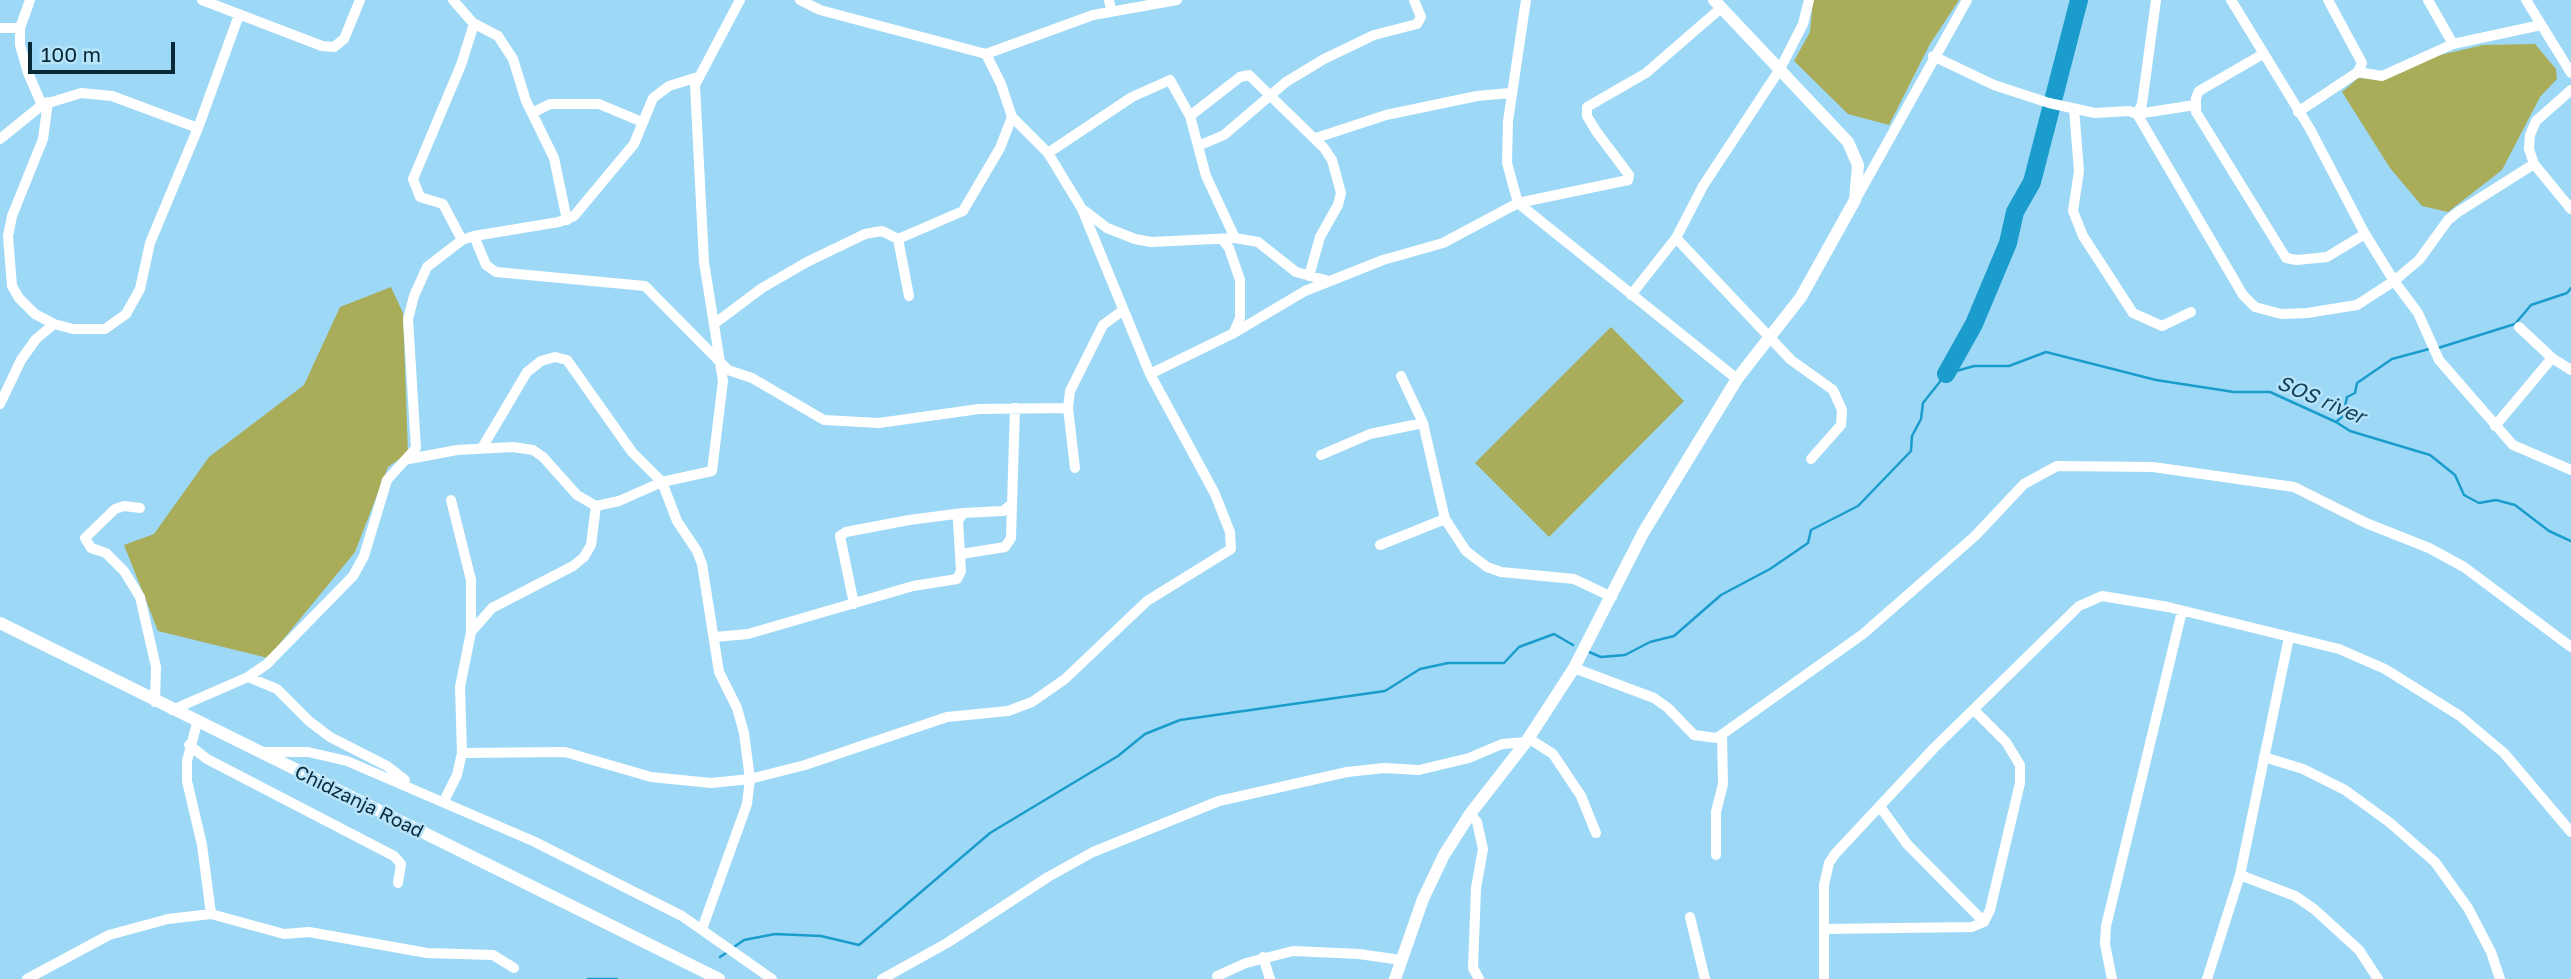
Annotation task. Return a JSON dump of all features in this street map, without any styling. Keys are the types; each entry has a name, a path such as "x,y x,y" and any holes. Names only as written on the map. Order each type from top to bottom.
{"street":[{"path":"30,0 20,28 20,45 27,73 45,104 43,139 12,216 7,248 12,286 19,298 35,313 54,324 74,329 105,329 125,314 140,289 150,243 198,128 239,15"},
{"path":"202,0 322,46 334,47 344,39 360,0"},
{"path":"453,0 474,23 504,42 513,59 531,113 554,158 567,220"},
{"path":"408,459 482,448 513,447 533,450 543,457 577,495 596,506 620,501 662,482 712,471 723,381 702,234 698,77 740,0"},
{"path":"800,0 820,10 986,54 1110,5 1177,0"},
{"path":"1198,146 1224,135 1272,94 1324,59 1374,36 1417,24 1420,17 1414,0"},
{"path":"1526,0 1510,93 1507,163 1518,202 1737,380"},
{"path":"1630,295 1676,238 1703,186 1780,69 1803,24 1809,0"},
{"path":"1395,979 1435,873 1470,814 1527,740 1574,668 1643,533 1737,380 1801,297 1933,56 1967,0"},
{"path":"2137,114 2142,104 2156,0"},
{"path":"2231,0 2298,111 2365,234 2394,281 2418,313 2439,360 2513,444 2571,470"},
{"path":"2298,111 2358,72 2361,63 2359,53 2328,0"},
{"path":"2428,0 2453,44"},
{"path":"2526,0 2571,73"},
{"path":"1150,374 1234,333 1285,302 1329,281 1383,260 1443,243 1518,202 1628,180 1629,175 1587,116 1587,107 1646,73 1717,4 1848,142 1857,165 1855,200"},
{"path":"462,240 443,204 420,197 413,179 461,65 474,23"},
{"path":"2358,72 2382,76 2453,44 2541,25"},
{"path":"0,28 20,28"},
{"path":"462,753 553,751 651,777 711,783 750,779 830,758 947,717 984,715 1021,707 1065,679 1147,601 1183,577 1226,555 1232,542 1215,494 1150,374 1082,209 1048,153 1012,117 1001,84 986,54"},
{"path":"2263,54 2199,91 2195,105 2226,164 2286,258 2297,260 2327,257 2365,234"},
{"path":"1933,56 1994,85 2049,103 2095,113 2129,111 2137,114 2195,105"},
{"path":"1190,116 1244,75 1253,76 1316,138 1332,160 1341,193 1338,205 1320,237 1309,276"},
{"path":"172,710 248,677 285,648 353,576 364,556 387,480 408,459 417,440 408,319 414,296 427,267 462,240 567,220 590,199 634,144 653,98 668,86 698,77"},
{"path":"1048,153 1132,97 1166,80 1172,82 1190,116 1206,176 1235,238"},
{"path":"2571,90 2536,121 2530,135 2529,149 2534,164 2571,209"},
{"path":"0,139 45,104 81,93 98,93 198,128"},
{"path":"1316,138 1386,115 1476,96 1510,93"},
{"path":"531,113 550,104 598,104 642,122"},
{"path":"2074,109 2079,171 2073,211 2083,236 2133,313 2162,326 2191,312"},
{"path":"2137,114 2249,303 2281,314 2333,310 2357,305 2394,281 2419,260 2448,220 2534,164"},
{"path":"714,324 762,288 843,244 882,231 898,239 963,211 1000,148 1012,117"},
{"path":"1082,209 1107,228 1151,242 1235,238 1258,242 1284,264 1309,276 1329,281"},
{"path":"474,236 486,265 496,272 645,286 728,370 752,379 824,420 853,424 879,423 940,413 1068,408"},
{"path":"1676,238 1791,360 1825,382 1842,410 1837,431 1811,459"},
{"path":"898,239 909,296"},
{"path":"1222,239 1228,247 1240,280 1240,318 1234,333"},
{"path":"1075,468 1068,408 1074,378 1102,325 1122,311"},
{"path":"0,404 21,360 36,339 54,324"},
{"path":"2519,327 2552,358 2571,370"},
{"path":"482,448 527,372 541,361 555,357 567,360 632,452 662,482 677,521 702,565 721,680 737,708 744,733 750,779 747,804 702,929"},
{"path":"2495,426 2552,358"},
{"path":"1401,376 1423,422 1445,519 1466,551 1487,567 1525,576 1574,579 1612,597"},
{"path":"961,554 1005,547 1011,538 1015,408"},
{"path":"1321,455 1370,434 1423,422"},
{"path":"1574,668 1654,698 1668,708 1694,736 1710,739 1722,735 1863,634 1975,536 2016,491 2040,472 2057,466 2153,467 2294,487 2385,531 2429,548 2464,567 2571,647"},
{"path":"443,801 457,775 462,753 460,687 471,632 471,580 451,500"},
{"path":"853,604 841,536 846,532 963,513 1003,511 1012,504"},
{"path":"471,632 492,608 573,566 584,556 591,545 596,506"},
{"path":"140,508 116,509 85,538 91,548 106,553 124,571 140,597 156,667 155,702"},
{"path":"715,637 748,634 913,586 957,579 961,570 958,521 963,513"},
{"path":"1380,545 1445,519"},
{"path":"1824,979 1824,885 1829,863 1934,748 2085,601 2114,596 2182,611 2339,649 2385,669 2460,716 2504,753 2571,832"},
{"path":"2112,979 2105,944 2106,926 2182,611"},
{"name":"Chidzanja Road","path":"0,623 197,723 719,979"},
{"path":"2207,979 2240,875 2289,636"},
{"path":"248,677 277,690 330,737 387,766 417,789"},
{"path":"1824,929 1972,927 1984,922 1990,910 2020,783 2020,765 2006,742 1975,710"},
{"path":"197,723 190,745 187,781 202,845 211,914"},
{"path":"1716,855 1716,812 1724,759 1722,735"},
{"path":"882,979 980,923 1069,865 1162,822 1229,798 1328,776 1384,768 1419,769 1469,758 1502,744 1527,740 1553,754 1581,796 1596,833"},
{"path":"190,745 207,759 394,856 401,864 398,883"},
{"path":"257,752 288,751 327,755 417,789 533,841 702,929 772,979"},
{"path":"2264,757 2303,769 2345,790 2389,822 2435,862 2468,908 2491,952 2500,979"},
{"path":"1881,808 1907,844 1984,922"},
{"path":"1470,814 1477,822 1483,849 1476,888 1473,968 1479,979"},
{"path":"2240,875 2271,885 2314,909 2359,950 2378,979"},
{"path":"27,979 109,935 168,919 211,914 284,934 309,932 427,953 493,956 514,968"},
{"path":"1690,917 1704,979"},
{"path":"1217,976 1263,957 1312,951 1401,960"},
{"path":"1263,957 1270,979"}],"green space":[{"path":"1813,0 1959,0 1930,44 1889,125 1848,114 1794,61 1810,32"},
{"path":"2535,44 2556,69 2557,79 2540,97 2502,170 2448,212 2422,206 2390,168 2342,92 2358,78 2381,80 2436,56 2483,45"},
{"path":"391,287 403,313 408,453 388,467 355,552 268,658 158,631 124,545 154,534 209,457 304,385 340,307"},
{"path":"1611,327 1684,401 1549,537 1475,463"}],"waterway":[{"path":"1946,374 1974,324 2008,243 2015,212 2032,182 2079,0"},
{"path":"2438,348 2515,324 2531,305 2567,293 2571,288"},
{"path":"2336,422 2343,416 2347,397 2355,393 2357,383 2392,359 2429,349"},
{"name":"SOS river","path":"1589,652 1601,657 1625,655 1650,642 1674,636 1721,595 1770,569 1808,543 1811,530 1858,506 1911,451 1912,436 1921,419 1923,403 1946,374 1974,366 2009,366 2046,352 2156,380 2234,392 2270,392 2350,431 2430,455 2455,475 2464,495 2479,503 2496,500 2515,505 2549,531 2571,541"},
{"path":"734,947 744,940 775,934 821,936 859,945 990,833 1118,756 1145,734 1180,720 1385,691 1420,669 1448,663 1504,663 1519,647 1554,634 1573,645"},
{"path":"720,957 729,951"},
{"path":"588,979 617,979"}]}
